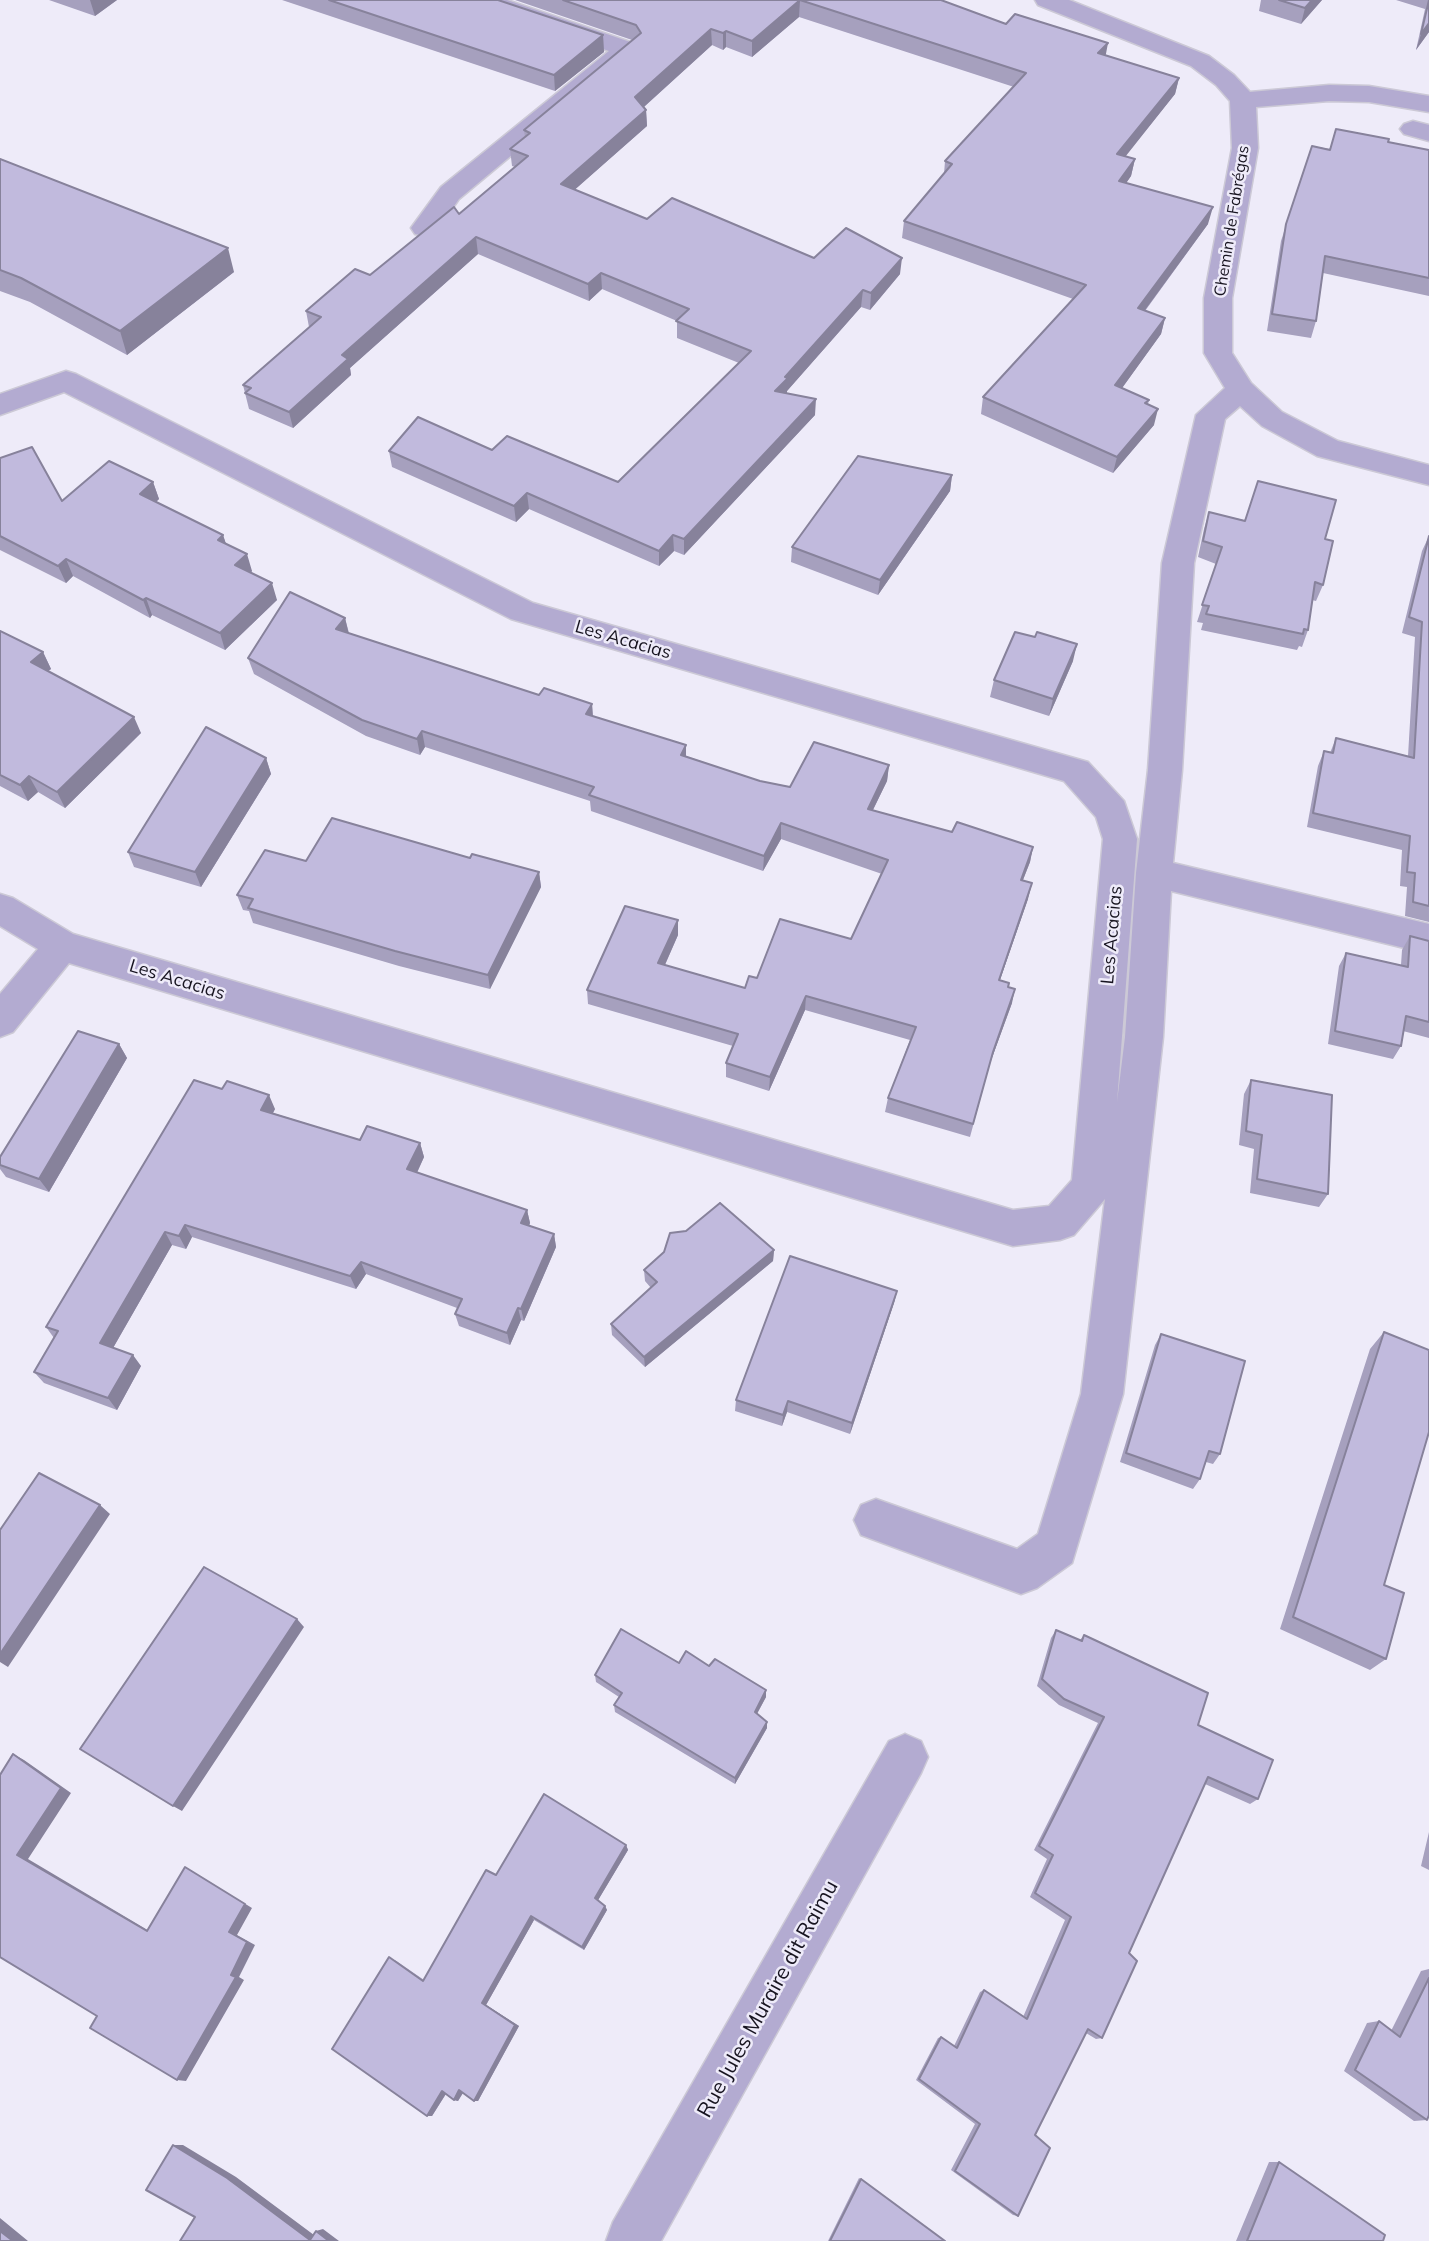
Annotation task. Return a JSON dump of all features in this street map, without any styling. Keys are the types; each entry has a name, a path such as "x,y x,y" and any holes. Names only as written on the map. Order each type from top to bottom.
{"street":[{"path":"425,228 450,193 627,49 483,0"},
{"path":"1047,0 1200,61 1243,100 1329,93 1369,94 1429,104"},
{"name":"Chemin de Fabrégas","path":"1243,100 1245,148 1218,298 1218,353 1241,390 1272,419 1328,449 1429,475"},
{"name":"Les Acacias","path":"0,405 66,381 522,611 1076,771 1112,811 1120,839 1091,1187 1060,1222 1013,1228 62,946 0,908"},
{"path":"876,1520 1021,1572 1056,1548 1102,1394 1144,1037 1178,563 1210,415 1241,390"},
{"path":"1154,873 1429,939"},
{"path":"0,1021 62,946"},
{"name":"Rue Jules Muraire dit Raimu","path":"632,2241 905,1757"}],"building":[{"path":"329,0 498,0 603,35 554,75"},
{"path":"563,0 800,0 752,41 726,31 723,33 711,29 635,97 646,110 561,184 647,219 672,198 814,258 846,228 902,258 871,293 863,290 775,391 816,399 684,539 673,535 659,551 527,493 514,506 389,451 418,417 492,450 507,436 618,482 751,351 676,321 689,309 601,273 588,284 476,237 342,355 348,359 289,412 245,393 251,388 243,385 321,317 306,311 355,269 370,275 454,207 459,214 528,156 510,149 530,133 524,130 641,33 636,25"},
{"path":"800,0 941,0 1006,24 1015,14 1108,43 1098,53 1179,78 1117,154 1135,159 1119,181 1213,207 1138,308 1165,318 1115,385 1149,400 1145,403 1158,409 1117,457 983,397 1086,285 904,221 952,164 945,161 1026,73"},
{"path":"1279,0 1312,0 1305,8"},
{"path":"1429,0 1429,23 1421,34"},
{"path":"1336,129 1429,150 1429,278 1325,256 1316,321 1272,314 1286,224 1312,146 1330,150"},
{"path":"0,159 228,248 120,331 21,278 0,270"},
{"path":"32,447 62,501 109,461 153,482 140,494 223,535 218,540 247,554 235,565 272,583 220,633 146,598 143,600 66,559 58,566 0,536 0,458"},
{"path":"858,456 952,475 880,580 792,547"},
{"path":"1258,481 1336,500 1325,539 1333,541 1323,585 1315,582 1308,630 1304,629 1303,634 1206,614 1209,606 1202,605 1222,547 1203,541 1209,512 1245,521"},
{"path":"1429,536 1429,906 1413,902 1415,873 1407,872 1410,836 1313,813 1324,751 1333,753 1336,738 1414,758 1422,622 1409,617"},
{"path":"290,592 345,618 336,629 539,695 544,688 592,704 586,714 686,745 681,755 760,781 790,787 814,742 889,765 868,809 952,832 957,822 1033,847 1021,880 1032,883 999,980 1009,983 1008,987 1015,989 993,1052 973,1124 888,1098 916,1027 806,996 770,1077 726,1063 738,1034 587,990 625,906 678,920 658,963 745,988 749,976 757,978 780,919 851,939 888,860 781,823 764,856 589,795 594,787 422,731 417,739 362,720 248,658"},
{"path":"0,631 43,652 31,662 134,717 57,792 29,776 20,785 0,775"},
{"path":"1015,632 1035,637 1037,632 1077,644 1053,699 994,680"},
{"path":"206,727 266,758 195,872 128,852"},
{"path":"332,818 470,858 472,854 539,872 488,975 248,908 253,899 237,895 265,850 306,861"},
{"path":"1410,936 1429,941 1429,1022 1406,1016 1401,1046 1335,1031 1346,953 1408,967"},
{"path":"78,1031 119,1044 39,1179 0,1165 0,1157"},
{"path":"194,1080 222,1089 227,1081 269,1095 261,1110 360,1140 367,1126 420,1143 407,1169 527,1210 521,1223 554,1234 521,1309 518,1308 507,1333 455,1314 462,1299 361,1262 350,1276 185,1225 179,1236 165,1232 100,1343 133,1355 108,1398 34,1372 58,1331 46,1327"},
{"path":"1251,1080 1332,1095 1328,1194 1257,1179 1262,1135 1246,1131"},
{"path":"720,1203 774,1250 644,1357 611,1324 657,1282 644,1270 664,1252 670,1233 686,1231"},
{"path":"790,1256 897,1291 852,1423 788,1401 783,1415 736,1400"},
{"path":"1384,1332 1429,1350 1429,1432 1384,1585 1404,1593 1386,1659 1293,1617"},
{"path":"1161,1334 1245,1361 1220,1454 1209,1451 1200,1479 1126,1453"},
{"path":"39,1473 100,1505 0,1654 0,1530"},
{"path":"204,1567 297,1619 173,1806 80,1749"},
{"path":"621,1629 679,1663 686,1651 709,1666 715,1659 766,1690 755,1712 767,1722 735,1778 614,1705 622,1693 595,1675"},
{"path":"1056,1630 1082,1641 1084,1635 1208,1693 1198,1725 1273,1760 1258,1799 1208,1777 1129,1953 1137,1961 1102,2038 1088,2029 1035,2135 1050,2148 1018,2216 955,2171 980,2124 919,2079 941,2037 957,2048 984,1990 1027,2019 1071,1917 1035,1893 1053,1855 1039,1846 1104,1717 1064,1699 1042,1679"},
{"path":"13,1754 61,1788 17,1855 147,1931 185,1867 245,1904 229,1932 247,1942 231,1975 236,1977 177,2080 90,2028 97,2016 0,1957 0,1775"},
{"path":"544,1794 626,1845 595,1898 605,1906 582,1947 531,1916 482,2003 515,2025 474,2101 459,2090 454,2100 442,2091 427,2116 332,2049 389,1957 423,1981 486,1870 496,1875"},
{"path":"1429,1978 1427,2120 1355,2070 1379,2021 1400,2037"},
{"path":"173,2145 227,2178 310,2240 316,2231 329,2241 180,2241 195,2217 146,2190"},
{"path":"1279,2162 1385,2235 1383,2241 1247,2241"},
{"path":"861,2179 945,2241 830,2241"},
{"path":"0,2231 13,2241 0,2241"}]}
